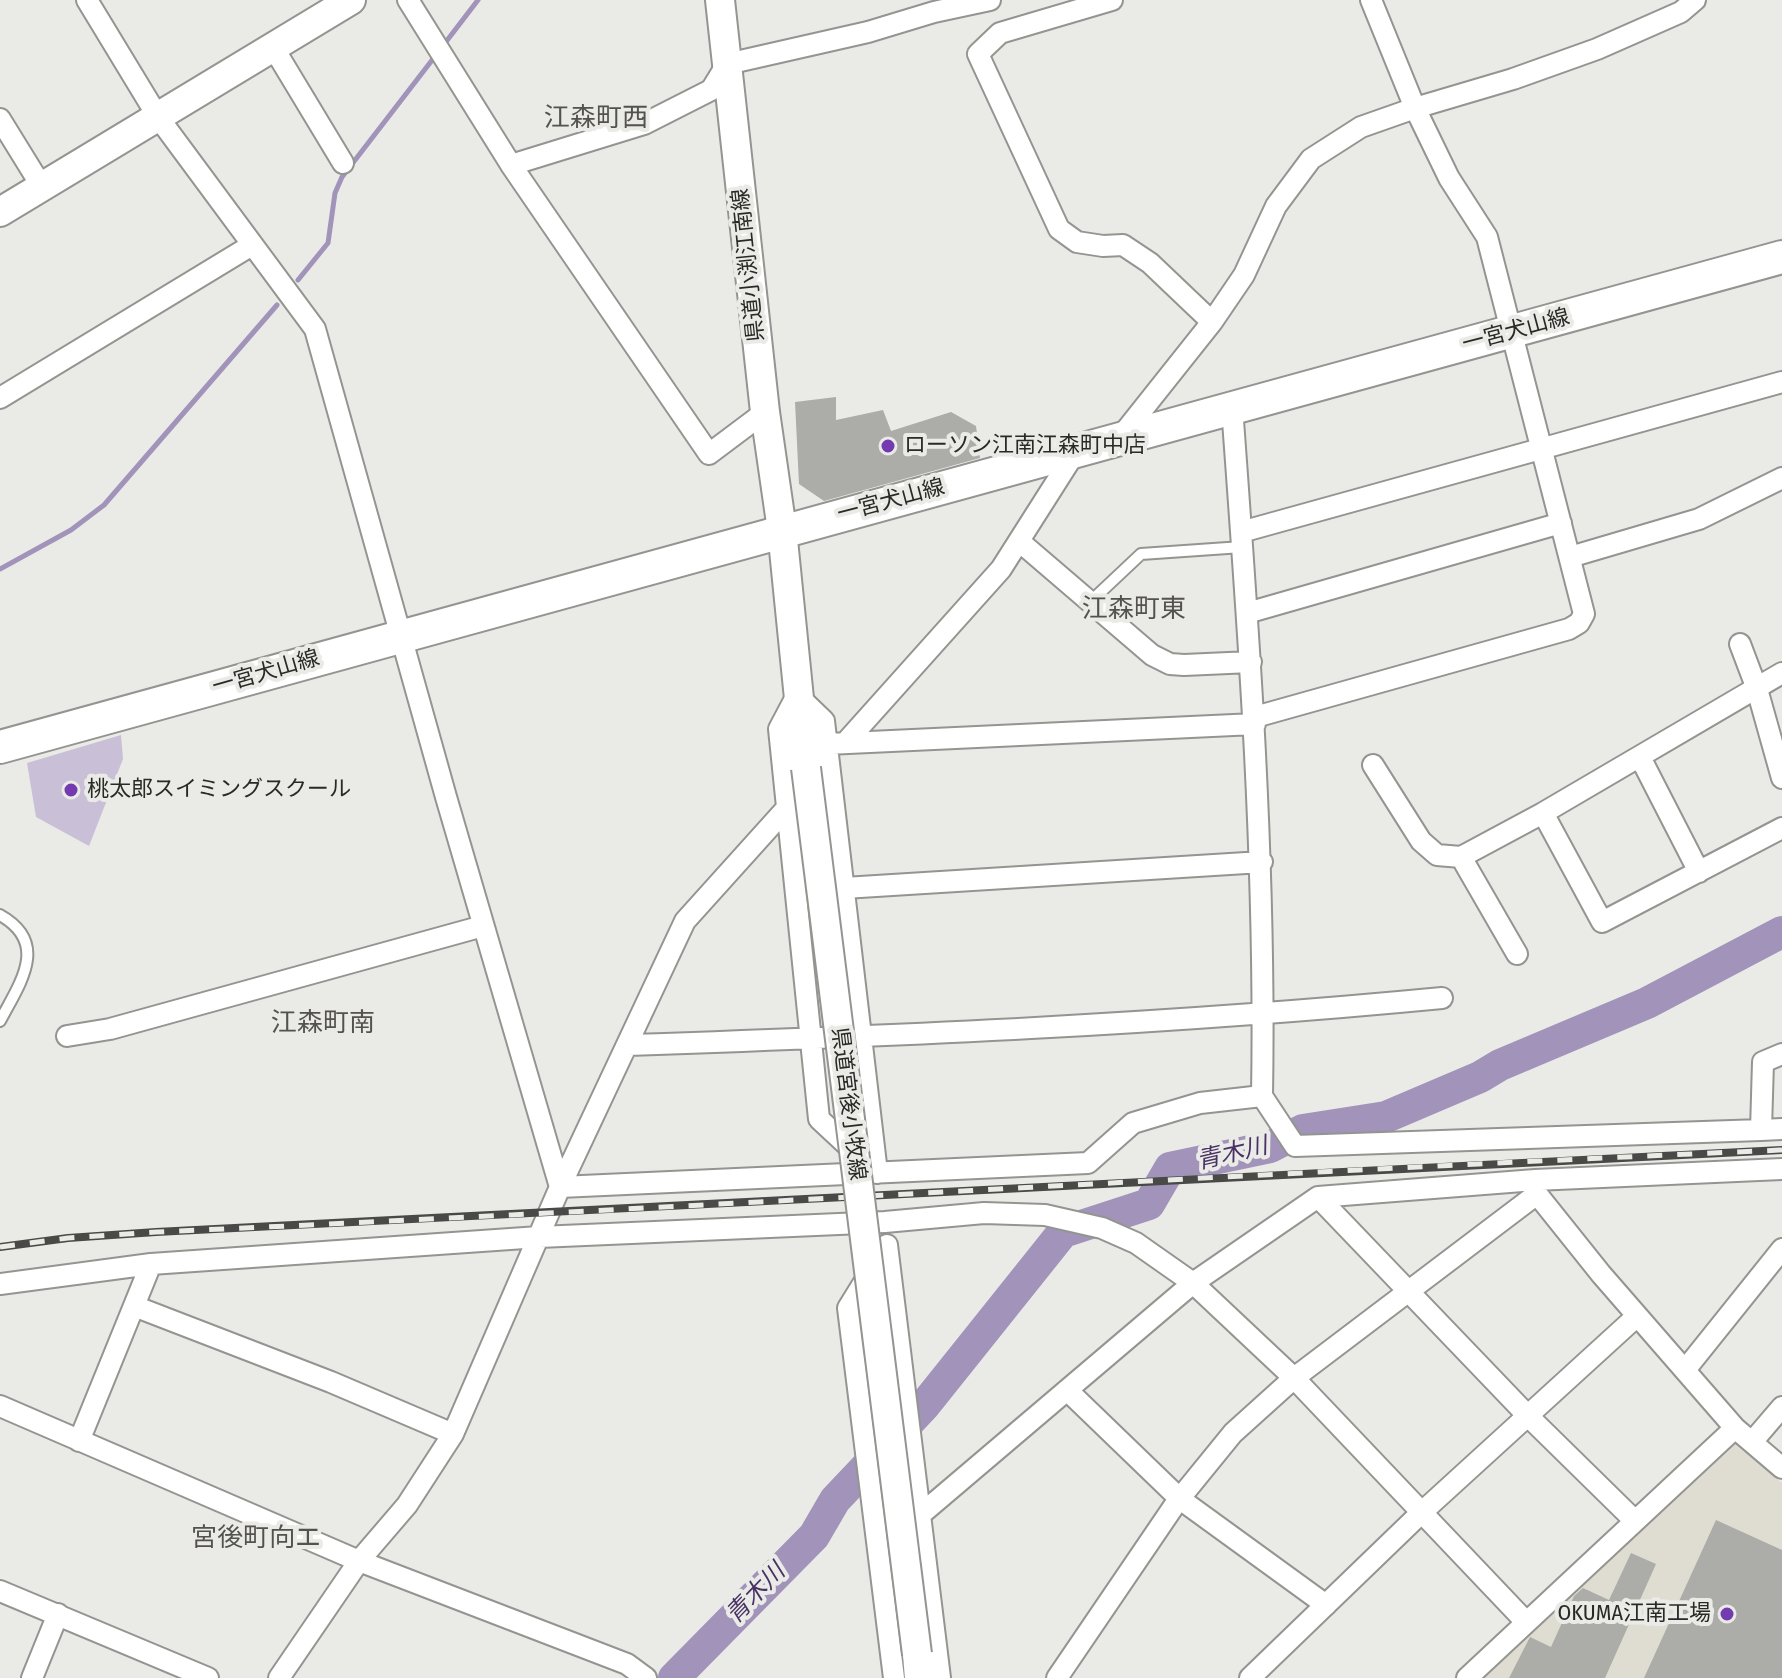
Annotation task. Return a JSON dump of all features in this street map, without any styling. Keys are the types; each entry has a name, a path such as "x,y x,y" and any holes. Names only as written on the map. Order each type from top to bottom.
{"main road":[{"path":"0,212 351,0"},
{"name":"県道小渕江南線","path":"720,0 765,412 782,530"},
{"name":"一宮犬山線","path":"0,747 1782,257"},
{"name":"県道宮後小牧線","path":"782,530 797,695 918,1666"}],"street":[{"path":"87,0 158,117 315,329 560,1187"},
{"path":"408,0 511,165 709,454 765,412"},
{"path":"511,165 644,124 711,90 727,64 992,0 1000,33"},
{"path":"1112,0 1000,33 978,54 1059,229 1077,242 1123,245 1150,263 1212,322"},
{"path":"836,743 1255,721 1569,629 1579,623 1584,614 1487,237 1449,178 1415,108 1371,0"},
{"path":"1119,439 1212,322 1244,275 1276,206 1311,159 1361,127 1597,49 1681,12 1695,0"},
{"path":"273,47 343,163"},
{"path":"0,119 42,187"},
{"path":"0,398 252,245"},
{"path":"1242,539 1782,382"},
{"path":"1232,407 1262,862 1262,1096 1290,1139 1772,1129 1772,1058 1782,1041"},
{"path":"836,743 992,580 1076,451"},
{"path":"1570,557 1699,519 1782,478"},
{"path":"1247,613 1561,523"},
{"path":"1019,541 1152,655 1170,664 1251,662"},
{"path":"1740,644 1757,689 1782,778"},
{"path":"1373,765 1421,841 1437,855 1461,857 1543,813 1782,673"},
{"path":"797,695 824,721 836,743 844,888 877,1173 819,1119 779,729 797,695"},
{"path":"1640,757 1699,872"},
{"path":"279,1678 359,1561 407,1505 453,1434 560,1187 685,921 785,810"},
{"path":"1543,813 1602,922 1782,828"},
{"path":"1461,857 1517,954"},
{"path":"844,888 1262,862"},
{"path":"67,1036 110,1029 483,926"},
{"path":"628,1045 862,1037 1264,1015 1442,998"},
{"path":"560,1187 1088,1163 1133,1123 1200,1103 1262,1096"},
{"path":"920,1515 1193,1283 1318,1197 1536,1187 1782,1169"},
{"path":"1057,1678 1180,1499 1233,1433 1294,1378 1408,1292 1536,1187"},
{"path":"1536,1187 1637,1316 1735,1428 1782,1468"},
{"path":"1318,1197 1528,1416 1635,1521"},
{"path":"0,1284 151,1264 539,1237 885,1222 984,1213 1045,1215 1102,1228 1136,1243 1193,1283 1294,1378 1526,1622"},
{"path":"885,1222 940,1678"},
{"path":"887,1245 848,1308 894,1678"},
{"path":"1685,1370 1782,1249"},
{"path":"79,1441 151,1264"},
{"path":"134,1306 331,1382 453,1434"},
{"path":"1250,1678 1421,1513 1637,1316"},
{"path":"1067,1390 1180,1499 1326,1605"},
{"path":"0,1406 359,1561 627,1664 646,1678"},
{"path":"1752,1442 1782,1407"},
{"path":"1467,1678 1735,1428"},
{"path":"0,1591 208,1678"},
{"path":"32,1678 58,1614"}],"lane":[{"path":"1090,602 1141,554 1242,539"},
{"path":"0,915 15,924 29,950 26,972 0,1021"}],"shaded area":[{"name":"桃太郎スイミングスクール","path":"121,735 123,759 89,846 36,817 27,763"},
{"path":"1733,1443 1782,1483 1782,1678 1483,1678"}],"building":[{"name":"ローソン江南江森町中店","path":"836,397 836,420 883,410 891,431 951,412 976,426 980,458 824,501 799,484 795,402"},
{"name":"OKUMA江南工場","path":"1716,1520 1782,1550 1782,1678 1644,1678"},
{"path":"1631,1553 1656,1564 1605,1678 1509,1678 1530,1637 1551,1647 1574,1596 1583,1588 1609,1600"}],"waterway":[{"path":"442,47 478,0"},
{"path":"298,280 328,243 335,193 342,177 436,55"},
{"path":"0,569 71,530 104,505 277,305"},
{"name":"青木川","path":"674,1678 814,1536 835,1500 924,1406 1063,1232 1149,1204 1170,1168 1270,1147 1303,1130 1386,1117 1647,1003 1782,932"}],"railway":[{"path":"0,1247 68,1238 156,1232 1782,1150"}],"place":[{"name":"ローソン江南江森町中店","path":"888,446"},
{"name":"桃太郎スイミングスクール","path":"71,790"},
{"name":"OKUMA江南工場","path":"1727,1614"}],"district":[{"name":"江森町西","path":"596,119"},
{"name":"江森町東","path":"1134,610"},
{"name":"江森町南","path":"323,1024"},
{"name":"宮後町向エ","path":"256,1539"}]}
